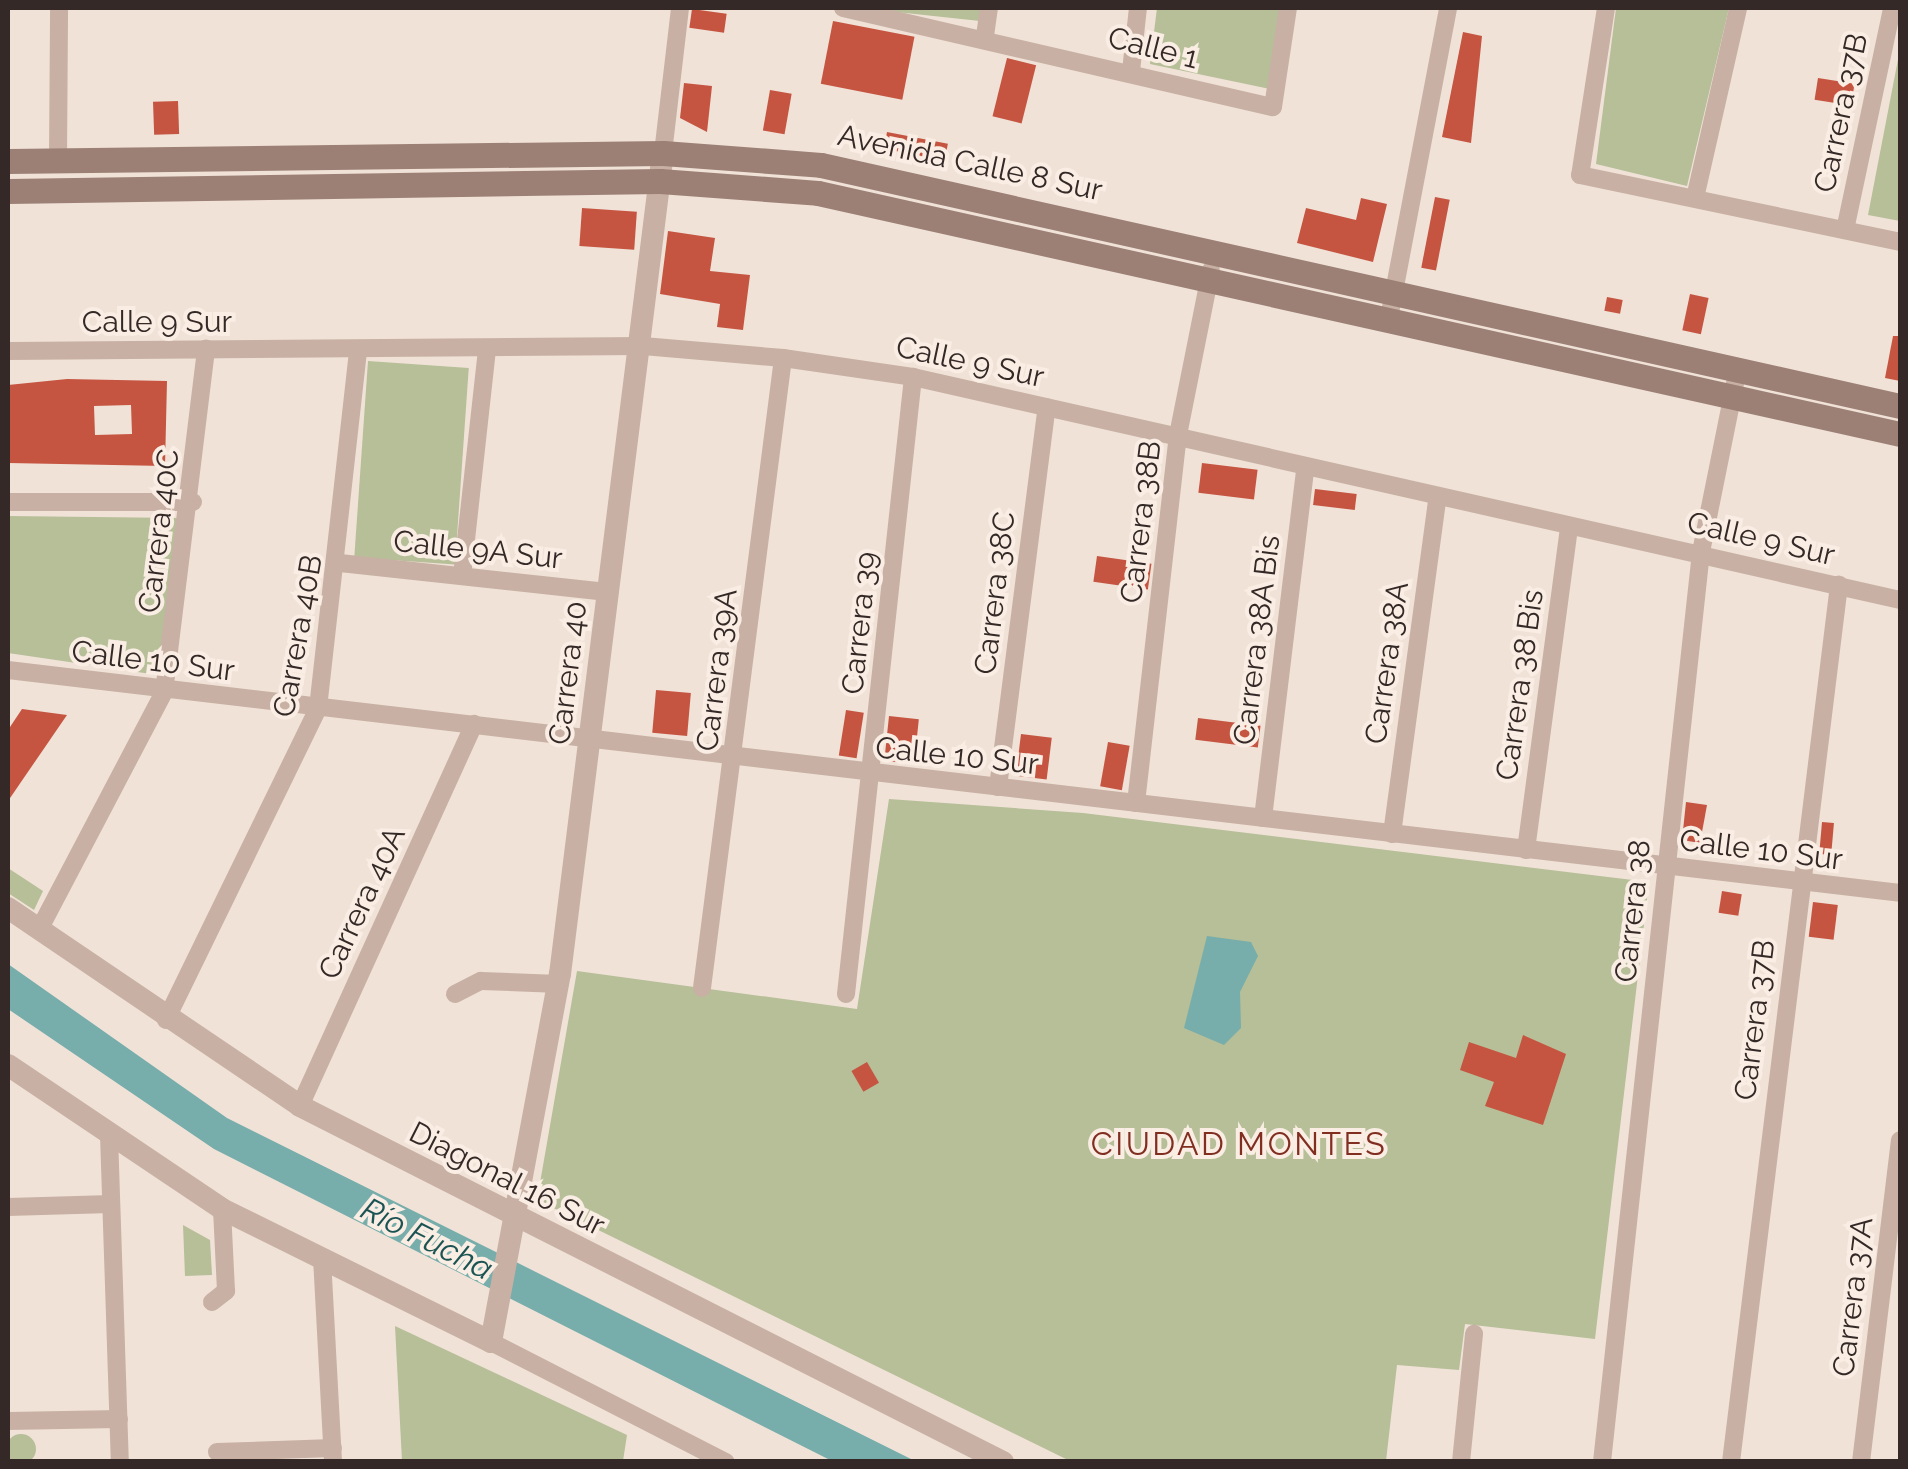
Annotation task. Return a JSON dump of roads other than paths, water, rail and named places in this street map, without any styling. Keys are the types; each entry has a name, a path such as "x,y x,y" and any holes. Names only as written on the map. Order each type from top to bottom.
{"main road":[{"name":"Avenida Calle 8 Sur","path":"8,162 663,152 875,173 1900,406"},
{"name":"Avenida Calle 8 Sur","path":"8,191 660,181 866,202 1900,434"}],"street":[{"path":"58,8 58,160"},
{"name":"Carrera 40","path":"491,1342 558,984 644,346 680,8"},
{"path":"985,36 988,8"},
{"path":"1131,71 1138,8"},
{"name":"Calle 1","path":"843,10 985,36 1272,107 1288,8"},
{"path":"1389,318 1448,8"},
{"path":"1606,8 1580,175 1900,242"},
{"path":"1695,198 1738,8"},
{"name":"Carrera 37B","path":"1844,230 1892,8"},
{"name":"Carrera 38B","path":"1136,803 1178,435 1216,250"},
{"name":"Calle 9 Sur","path":"8,351 644,346 783,358 913,377 1047,406 1436,500 1701,552 1900,600"},
{"name":"Carrera 40C","path":"39,930 164,692 193,502 206,348"},
{"path":"462,576 487,348"},
{"name":"Carrera 40B","path":"166,1020 318,708 340,563 358,350"},
{"name":"Carrera 39A","path":"702,988 783,358"},
{"name":"Carrera 38","path":"1602,1462 1701,552 1738,368"},
{"name":"Carrera 39","path":"846,994 913,377"},
{"name":"Carrera 38C","path":"998,787 1047,406"},
{"name":"Carrera 38A Bis","path":"1263,818 1306,469"},
{"name":"Carrera 38A","path":"1392,834 1436,500"},
{"path":"8,502 193,502"},
{"name":"Carrera 38 Bis","path":"1526,850 1569,527"},
{"name":"Calle 9A Sur","path":"340,563 609,592"},
{"name":"Carrera 37B","path":"1731,1462 1799,882 1839,584"},
{"name":"Calle 10 Sur","path":"8,670 164,692 474,724 871,775 1900,894"},
{"name":"Carrera 40A","path":"300,1106 474,724"},
{"name":"Diagonal 16 Sur","path":"8,908 166,1020 300,1106 514,1229 1003,1462"},
{"path":"455,994 481,981 558,984"},
{"path":"8,1065 222,1209 726,1462"},
{"path":"109,1134 120,1462"},
{"name":"Carrera 37A","path":"1862,1462 1900,1140"},
{"path":"8,1207 112,1204"},
{"path":"212,1302 226,1291 222,1209"},
{"path":"216,1452 333,1455 322,1258"},
{"path":"1461,1462 1474,1334"},
{"path":"8,1421 119,1419"}],"water":[{"path":"1207,936 1251,942 1258,956 1240,992 1241,1028 1224,1045 1184,1028"},
{"name":"Río Fucha","path":"8,964 227,1118 915,1461 832,1461 214,1149 8,1009"}],"district":[{"name":"CIUDAD MONTES","path":"1239,1144"}]}
